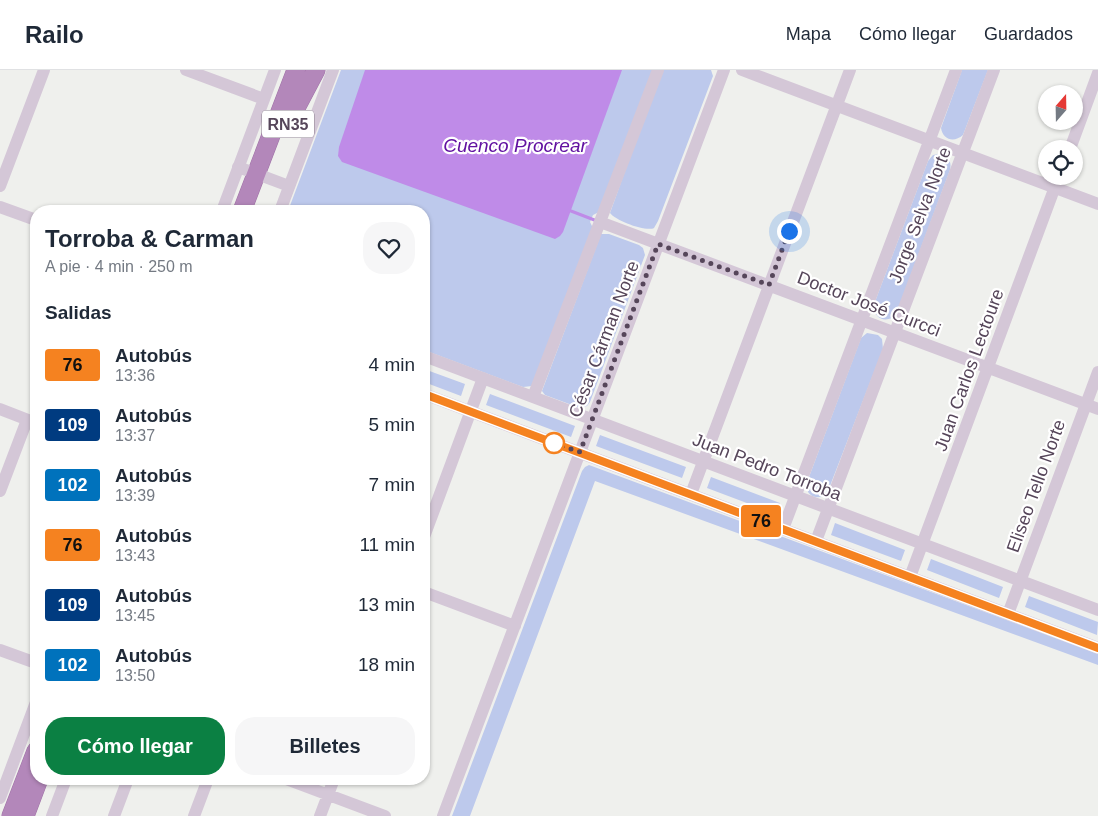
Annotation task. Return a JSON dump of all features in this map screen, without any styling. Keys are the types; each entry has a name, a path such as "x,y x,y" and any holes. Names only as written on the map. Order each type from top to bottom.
{"highway":[{"name":"RN35","path":"255,205 262,176 296,70"},
{"name":"RN35","path":"245,205 287,125 308,70"},
{"path":"287,125 316,70"},
{"path":"11,816 30,767"},
{"path":"25,816 37,785"}],"street":[{"path":"0,186 44,70"},
{"path":"186,70 264,99"},
{"path":"224,205 275,70"},
{"path":"282,205 333,70"},
{"path":"533,397 658,70"},
{"name":"César Cárman Norte","path":"443,816 724,70"},
{"path":"742,70 963,153 1038,176"},
{"path":"691,494 850,70"},
{"name":"Jorge Selva Norte","path":"783,529 956,70"},
{"name":"Jorge Selva Norte","path":"816,541 994,70"},
{"path":"1073,140 1098,72"},
{"path":"238,167 289,186"},
{"name":"Juan Carlos Lectoure","path":"910,577 1056,185"},
{"path":"1063,185 1098,204"},
{"path":"0,207 30,218"},
{"name":"Doctor José Curcci","path":"600,222 1092,406"},
{"name":"Juan Pedro Torroba","path":"430,358 1098,610"},
{"name":"Eliseo Tello Norte","path":"1008,614 1092,406 1098,372"},
{"path":"430,521 483,378"},
{"path":"430,396 1098,648"},
{"path":"0,410 30,420"},
{"path":"0,491 30,425"},
{"path":"430,594 515,626"},
{"path":"0,650 30,661"},
{"path":"0,798 30,718"},
{"path":"52,816 64,785"},
{"path":"114,816 126,785"},
{"path":"194,816 206,785"},
{"path":"303,785 385,816"},
{"path":"320,816 332,785"}],"shaded area":[{"path":"341,70 654,70 599,212 593,215 590,222 593,228 532,386 523,387 430,352 430,205 290,205"},
{"path":"661,70 711,70 713,76 658,221 654,228 650,229 624,222 610,213"},
{"path":"962,70 988,70 963,135 956,139 949,139 946,138 941,128"},
{"path":"939,154 949,159 950,170 897,312 892,318 879,318 873,307 928,161 933,155"},
{"path":"601,234 609,234 639,245 643,248 645,255 590,402 587,406 580,408 545,395 542,391"},
{"path":"867,333 878,335 882,339 883,349 828,491 821,497 815,497 809,493 806,485 861,338"},
{"path":"430,371 465,384 461,396 430,384"},
{"path":"490,394 575,426 571,437 486,405"},
{"path":"600,435 686,467 682,478 596,446"},
{"path":"589,465 1098,654 1098,665 595,481 470,816 452,816 582,471"},
{"path":"711,477 780,503 776,514 707,488"},
{"path":"835,523 905,550 901,561 831,535"},
{"path":"931,559 1003,587 999,598 927,570"},
{"path":"1029,596 1098,622 1097,635 1025,607"}],"water":[{"name":"Cuenco Procrear","path":"365,70 622,70 563,232 555,239 342,162 338,156 339,147"}],"waterway":[{"path":"571,211 597,221"}],"bus line":[{"name":"76","path":"430,396 1098,648"}],"route":[{"path":"554,443 580,452 658,244 769,285 789,231"}]}
